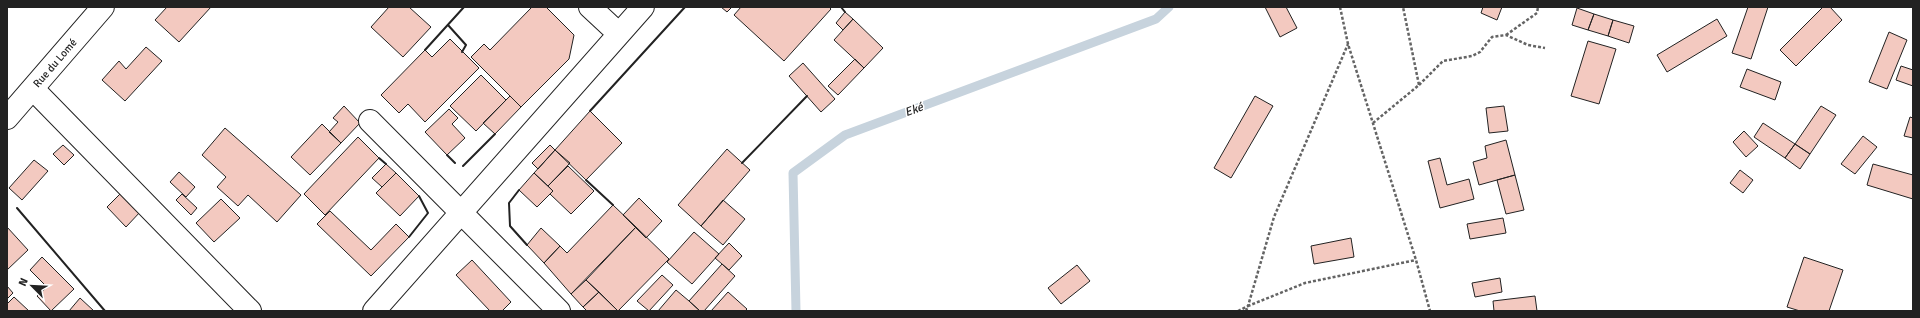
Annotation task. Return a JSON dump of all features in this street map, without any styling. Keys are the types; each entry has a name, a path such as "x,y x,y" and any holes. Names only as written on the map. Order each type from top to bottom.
{"street":[{"name":"Rue du Lomé","path":"7,118 103,7"},
{"path":"590,7 619,34"},
{"path":"374,311 643,7"},
{"path":"33,89 250,311"},
{"path":"370,121 559,311"}],"path":[{"path":"1340,7 1348,44 1416,260 1430,311"},
{"path":"1403,7 1419,85"},
{"path":"1373,123 1419,85 1443,62 1472,56 1480,52 1492,37 1506,35 1537,13 1538,7"},
{"path":"1506,35 1528,45 1545,48"},
{"path":"1246,311 1274,217 1348,44"},
{"path":"1238,311 1305,283 1416,260"}],"building":[{"path":"167,7 211,7 179,42 155,20"},
{"path":"389,7 409,7 431,27 403,57 371,27"},
{"path":"532,7 546,7 574,35 569,59 521,107 471,57 484,44 490,50"},
{"path":"721,7 732,7 727,12"},
{"path":"741,7 829,7 831,9 784,61 734,15"},
{"path":"1265,7 1286,7 1297,28 1280,37"},
{"path":"1483,7 1502,7 1497,20 1481,13"},
{"path":"1748,7 1768,7 1751,59 1732,53"},
{"path":"1823,7 1830,7 1842,20 1796,66 1780,50"},
{"path":"1577,8 1594,14 1588,30 1572,25"},
{"path":"845,12 853,19 843,30 836,23"},
{"path":"1594,14 1613,20 1608,36 1588,30"},
{"path":"853,19 883,48 864,68 834,40"},
{"path":"1717,19 1727,36 1667,72 1657,55"},
{"path":"1613,20 1634,26 1629,43 1608,36"},
{"path":"1889,32 1907,40 1887,89 1869,82"},
{"path":"450,39 479,68 425,122 408,104 399,113 381,95 425,50 432,57"},
{"path":"1588,41 1616,49 1599,104 1571,96"},
{"path":"146,47 162,61 125,101 102,80 119,61 126,69"},
{"path":"855,59 864,68 838,95 828,86"},
{"path":"803,63 835,99 821,112 789,76"},
{"path":"1901,66 1913,70 1913,86 1896,80"},
{"path":"1747,69 1781,82 1775,100 1740,87"},
{"path":"481,75 506,100 476,131 450,106"},
{"path":"510,96 521,107 495,134 483,123"},
{"path":"1255,96 1273,106 1231,178 1214,168"},
{"path":"344,106 360,123 341,143 329,132 338,122 333,118"},
{"path":"1504,106 1508,131 1489,133 1486,108"},
{"path":"1821,106 1836,115 1810,154 1795,144"},
{"path":"449,109 458,118 452,124 465,138 447,155 425,132"},
{"path":"590,111 622,143 586,180 555,150"},
{"path":"1910,117 1913,118 1913,138 1904,136"},
{"path":"1763,123 1795,144 1785,158 1754,137"},
{"path":"322,124 341,143 310,175 291,157"},
{"path":"225,128 301,195 277,222 248,195 238,206 217,187 226,177 202,155"},
{"path":"1744,131 1758,146 1746,157 1733,142"},
{"path":"1863,136 1877,147 1855,174 1841,164"},
{"path":"358,137 379,158 325,215 304,194"},
{"path":"1506,140 1515,175 1479,185 1473,162 1487,158 1485,146"},
{"path":"1795,144 1810,154 1800,169 1785,158"},
{"path":"63,145 74,155 64,165 53,154"},
{"path":"550,145 555,150 538,169 532,163"},
{"path":"727,149 750,170 701,226 678,205"},
{"path":"555,150 570,163 548,186 534,173"},
{"path":"1440,158 1447,185 1469,179 1474,199 1440,208 1428,161"},
{"path":"34,160 48,171 22,200 9,188"},
{"path":"386,164 396,173 382,187 372,178"},
{"path":"1873,164 1913,175 1913,199 1867,185"},
{"path":"568,166 594,191 571,214 550,194 553,191 548,186"},
{"path":"1740,170 1753,180 1743,193 1730,183"},
{"path":"179,172 195,187 186,197 170,182"},
{"path":"396,173 419,196 400,216 376,193"},
{"path":"534,173 553,191 537,207 519,190"},
{"path":"1515,175 1524,210 1506,214 1497,180"},
{"path":"122,192 141,211 126,227 107,207"},
{"path":"182,194 197,208 191,215 176,200"},
{"path":"639,198 662,221 646,238 623,215"},
{"path":"221,199 240,218 214,242 196,223"},
{"path":"723,200 745,219 723,245 701,226"},
{"path":"613,205 636,227 571,294 544,263 560,246 567,253"},
{"path":"330,211 371,250 396,224 409,237 371,276 317,224"},
{"path":"1503,218 1506,233 1470,239 1467,224"},
{"path":"7,227 28,250 7,270"},
{"path":"636,227 669,259 618,311 586,280"},
{"path":"541,228 560,246 544,263 527,245"},
{"path":"694,232 719,254 692,284 667,262"},
{"path":"1351,238 1354,257 1314,264 1311,246"},
{"path":"729,243 742,256 729,270 715,258"},
{"path":"42,257 74,289 51,311 37,296 47,287 30,270"},
{"path":"1804,257 1843,270 1829,311 1800,311 1787,307"},
{"path":"472,260 511,302 502,311 490,311 456,275"},
{"path":"722,264 735,276 704,311 700,311 689,301"},
{"path":"1077,265 1090,281 1061,304 1048,288"},
{"path":"662,275 673,285 649,311 637,301"},
{"path":"1500,278 1502,292 1475,297 1472,283"},
{"path":"586,280 599,292 583,307 571,294"},
{"path":"7,286 13,293 7,299"},
{"path":"676,290 689,301 700,311 658,311"},
{"path":"599,292 618,311 587,311 583,307"},
{"path":"728,292 747,309 745,311 711,311"},
{"path":"1535,296 1537,311 1494,311 1493,301"},
{"path":"14,297 29,311 7,311 7,304"},
{"path":"80,298 94,311 69,311"}],"waterway":[{"name":"Eké","path":"796,311 793,173 845,135 1156,19 1169,7"}],"wall":[{"path":"425,50 464,7"},
{"path":"590,111 685,7"},
{"path":"841,7 845,12"},
{"path":"448,25 466,45 462,52"},
{"path":"742,163 807,96"},
{"path":"463,166 495,134"},
{"path":"447,155 455,163"},
{"path":"379,158 386,164"},
{"path":"586,180 613,205"},
{"path":"519,190 509,203 510,226 527,245"},
{"path":"409,237 428,213 419,196"},
{"path":"17,208 105,311"}]}
